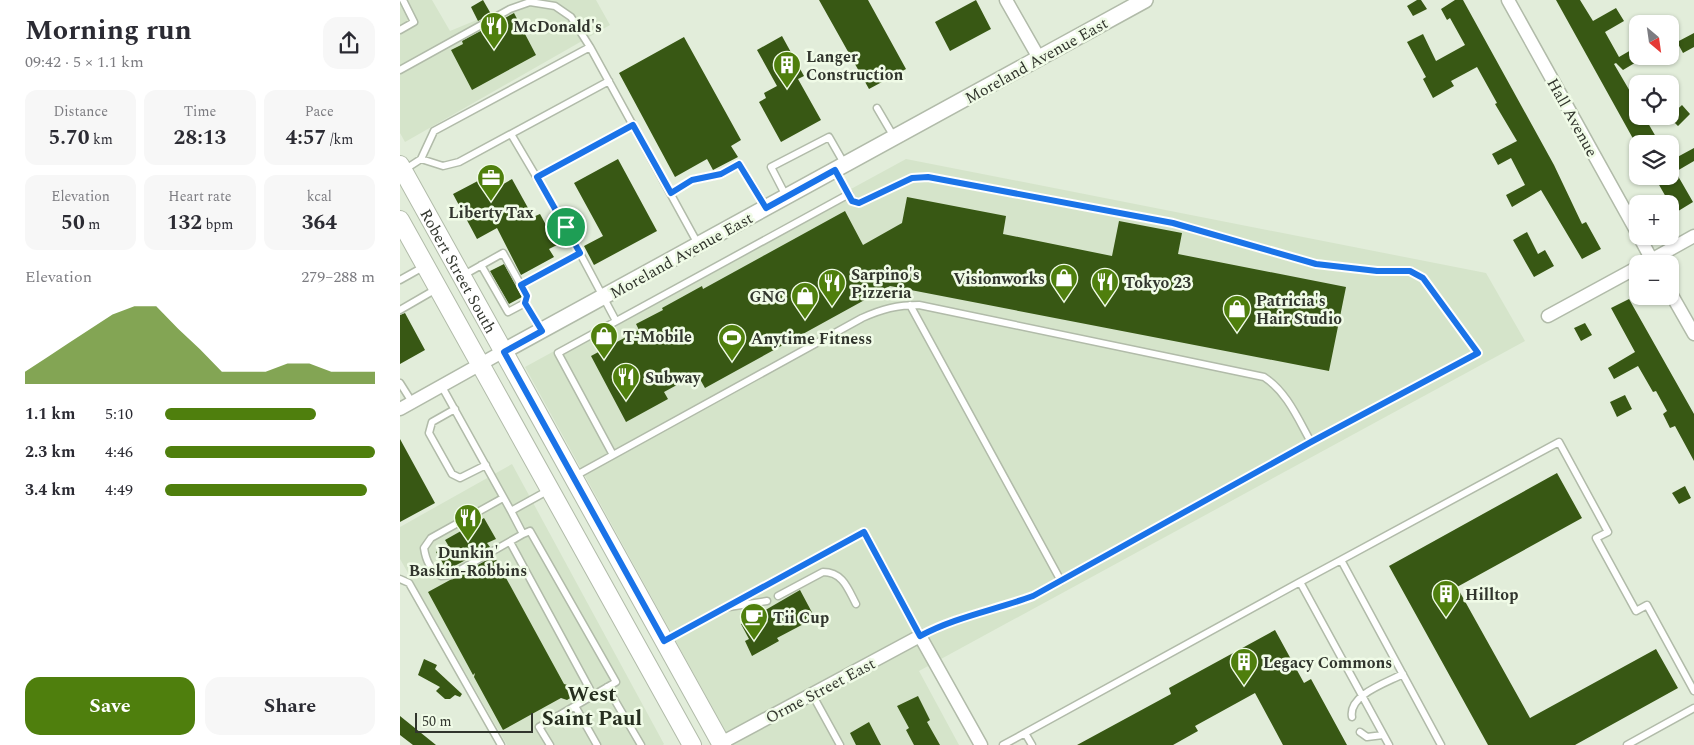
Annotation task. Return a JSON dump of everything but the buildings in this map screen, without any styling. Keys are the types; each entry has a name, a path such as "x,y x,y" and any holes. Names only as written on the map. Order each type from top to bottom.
{"main road":[{"name":"Robert Street South","path":"402,168 721,744"},
{"name":"Robert Street South","path":"400,220 692,745"},
{"path":"683,729 707,742 721,744"}],"street":[{"path":"1006,0 1039,58"},
{"name":"Moreland Avenue East","path":"400,409 1145,0"},
{"name":"Hall Avenue","path":"1508,0 1629,219"},
{"path":"1662,255 1694,236"},
{"path":"1548,316 1629,272"},
{"path":"1677,305 1694,334"},
{"path":"920,636 980,745"},
{"name":"Orme Street East","path":"721,744 920,636"}],"lane":[{"path":"400,30 414,22 403,0"},
{"path":"400,70 510,9 530,2 555,6 570,17 590,47 699,245"},
{"path":"402,168 422,159 434,131 590,47"},
{"path":"422,159 443,166 459,162 609,81"},
{"path":"877,108 894,138"},
{"path":"537,177 633,125"},
{"path":"511,134 580,253 616,321"},
{"path":"664,641 864,532 920,636 943,624 1033,596 1311,442 1478,353 1423,278 1410,271 1377,271 1316,264 1173,223 928,177 912,178 859,203 852,201 848,194 829,137 771,167 786,197"},
{"path":"671,193 692,180 721,174 739,164 766,208"},
{"path":"613,455 558,353 848,194"},
{"path":"462,276 481,265 503,253 527,296 525,303 508,312 481,265"},
{"path":"521,285 580,253"},
{"path":"400,280 425,266"},
{"path":"400,310 438,288"},
{"path":"525,303 542,331"},
{"path":"573,478 862,318 883,308 910,305 1264,377 1276,384 1285,396 1311,442"},
{"path":"910,305 1061,581"},
{"path":"400,383 412,402"},
{"path":"442,385 523,534"},
{"path":"455,409 432,422 429,433 452,474 460,478 486,465"},
{"path":"1003,745 1559,442 1608,532 1596,538 1636,611 1647,605 1694,691"},
{"path":"511,511 550,490"},
{"path":"503,498 431,538 424,548 426,559 432,570 441,576 451,575 530,530 616,682 539,727 550,745"},
{"path":"510,542 593,695"},
{"path":"1340,560 1441,745"},
{"path":"778,596 823,572 830,572 837,574 843,580 856,604"},
{"path":"400,579 409,583 500,745"},
{"path":"1300,582 1389,745"},
{"path":"725,608 767,601"},
{"path":"1352,717 1351,710 1356,701 1403,674"},
{"path":"607,687 641,745"},
{"path":"812,694 840,745"},
{"path":"575,706 597,745"},
{"path":"1627,745 1694,708"},
{"path":"1360,732 1367,737 1383,735"},
{"path":"1026,733 1032,745"}],"shaded area":[{"path":"400,0 432,0 450,31 525,0 596,0 610,25 405,142 400,133"},
{"path":"906,159 1486,273 1525,341 919,671 959,745 733,745 525,367"},
{"path":"512,464 663,745 507,745 400,559 400,527"}],"place":[{"name":"McDonald's","path":"494,50"},
{"name":"Langer Construction","path":"787,89"},
{"name":"Liberty Tax","path":"491,202"},
{"name":"Visionworks","path":"1064,302"},
{"name":"Tokyo 23","path":"1105,306"},
{"name":"Sarpino's Pizzeria","path":"832,307"},
{"name":"GNC","path":"805,320"},
{"name":"Patricia's Hair Studio","path":"1237,333"},
{"name":"T-Mobile","path":"604,360"},
{"name":"Anytime Fitness","path":"732,362"},
{"name":"Subway","path":"626,401"},
{"name":"Dunkin' Baskin-Robbins","path":"468,542"},
{"name":"Hilltop","path":"1446,618"},
{"name":"Tii Cup","path":"754,641"},
{"name":"Legacy Commons","path":"1244,686"}],"district":[{"name":"West Saint Paul","path":"592,706"}],"route":[{"path":"633,125 671,193 692,180 721,174 739,164 766,208 835,170 852,201 859,203 912,178 928,177 1173,223 1316,264 1377,271 1410,271 1423,278 1478,353 1311,442 1033,596 1007,606 943,624 920,636 864,532 664,641 504,352 542,331 525,303 527,296 521,285 580,253 566,227 537,177 633,125"}]}
